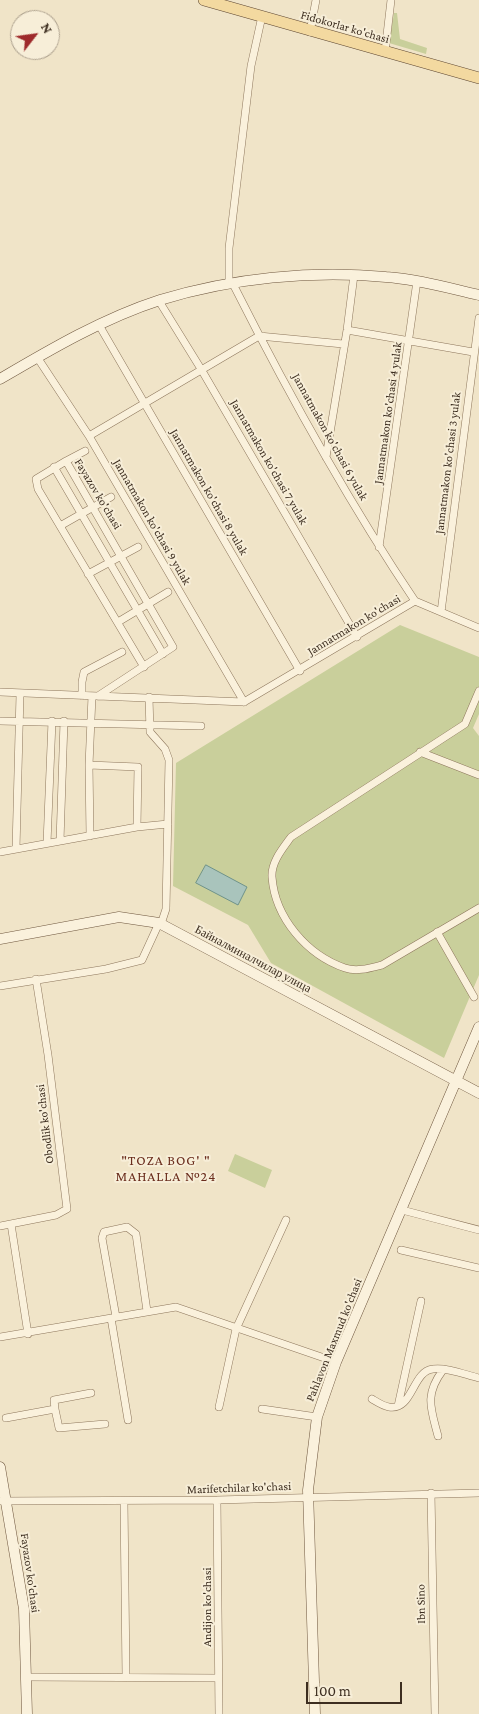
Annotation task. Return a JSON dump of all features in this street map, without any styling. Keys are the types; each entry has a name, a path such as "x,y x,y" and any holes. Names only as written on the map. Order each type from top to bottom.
{"main road":[{"name":"Fidokorlar ko'chasi","path":"204,0 240,5 262,16 310,32 479,78"}],"street":[{"path":"310,32 316,0"},
{"path":"385,52 391,0"},
{"path":"231,284 229,248 250,75 262,16"},
{"path":"326,457 354,275"},
{"path":"0,378 36,357 99,325 159,301 231,284 292,277 354,275 418,280 479,295"},
{"name":"Jannatmakon ko'chasi 4 yulak","path":"379,548 418,280"},
{"name":"Jannatmakon ko'chasi 6 yulak","path":"231,284 326,457 379,548 415,601"},
{"name":"Jannatmakon ko'chasi 7 yulak","path":"159,301 201,369 357,637"},
{"name":"Jannatmakon ko'chasi 3 yulak","path":"441,612 475,363 473,352 479,318"},
{"name":"Jannatmakon ko'chasi 8 yulak","path":"99,325 300,671"},
{"path":"347,330 473,352"},
{"path":"89,436 259,336 343,344"},
{"name":"Jannatmakon ko'chasi 9 yulak","path":"36,357 89,436 244,702"},
{"path":"66,461 85,452"},
{"name":"Fayazov ko'chasi","path":"144,666 36,483 41,474 66,461 174,647 163,654"},
{"path":"54,467 163,654 95,696 90,722 90,836"},
{"path":"60,526 111,498"},
{"path":"88,574 138,547"},
{"path":"118,622 168,592"},
{"name":"Jannatmakon ko'chasi","path":"244,702 300,671 415,601 479,628"},
{"path":"82,696 84,672 122,652"},
{"path":"479,691 465,724 292,837 277,856 272,876 280,909 301,941 317,954 346,968 365,969 382,965 479,908"},
{"path":"0,692 244,702"},
{"path":"16,849 20,694"},
{"path":"0,986 106,969 142,960 166,909 168,760 165,749 150,732 149,697"},
{"path":"0,721 201,726"},
{"path":"47,843 52,721"},
{"path":"60,841 64,722"},
{"path":"420,752 478,775"},
{"path":"89,765 138,767 137,827"},
{"path":"0,852 137,827 168,824"},
{"name":"Байналминалчилар улица","path":"0,940 119,917 160,923 479,1093"},
{"path":"437,932 474,997"},
{"name":"Obodlik ko'chasi","path":"0,1226 56,1214 67,1209 48,1055 36,979"},
{"name":"Pahlavon Maxmud ko'chasi","path":"315,1714 309,1498 317,1417 336,1362 479,1027"},
{"path":"402,1210 479,1230"},
{"path":"220,1407 236,1329 286,1220"},
{"path":"11,1224 28,1334"},
{"path":"128,1420 102,1238 104,1232 128,1227 136,1234 147,1311"},
{"path":"401,1250 479,1268"},
{"path":"398,1407 421,1301"},
{"path":"0,1337 28,1334 176,1307 336,1362"},
{"path":"372,1399 389,1407 398,1407 408,1398 425,1372 434,1369 479,1378"},
{"path":"438,1436 430,1397 437,1378 443,1370"},
{"path":"91,1393 54,1400 59,1428 105,1424"},
{"path":"6,1418 56,1409"},
{"path":"262,1409 317,1417"},
{"name":"Fayazov ko'chasi","path":"0,1467 3,1501 24,1609 27,1714"},
{"name":"Ibn Sino","path":"431,1493 435,1714"},
{"name":"Marifetchilar ko'chasi","path":"3,1501 217,1500 479,1493"},
{"name":"Andijon ko'chasi","path":"217,1500 219,1714"},
{"path":"124,1501 126,1676"},
{"path":"26,1678 126,1676 218,1678"}],"green space":[{"path":"394,13 397,13 400,39 427,48 426,54 389,43"},
{"path":"400,625 479,657 479,714 473,728 479,736 479,975 444,1058 271,963 248,925 173,886 176,763"},
{"path":"235,1154 272,1170 265,1188 228,1171"}],"water":[{"path":"206,865 247,887 238,905 196,883"}],"district":[{"name":"\"TOZA BOG' \" MAHALLA №24","path":"166,1170"}]}
